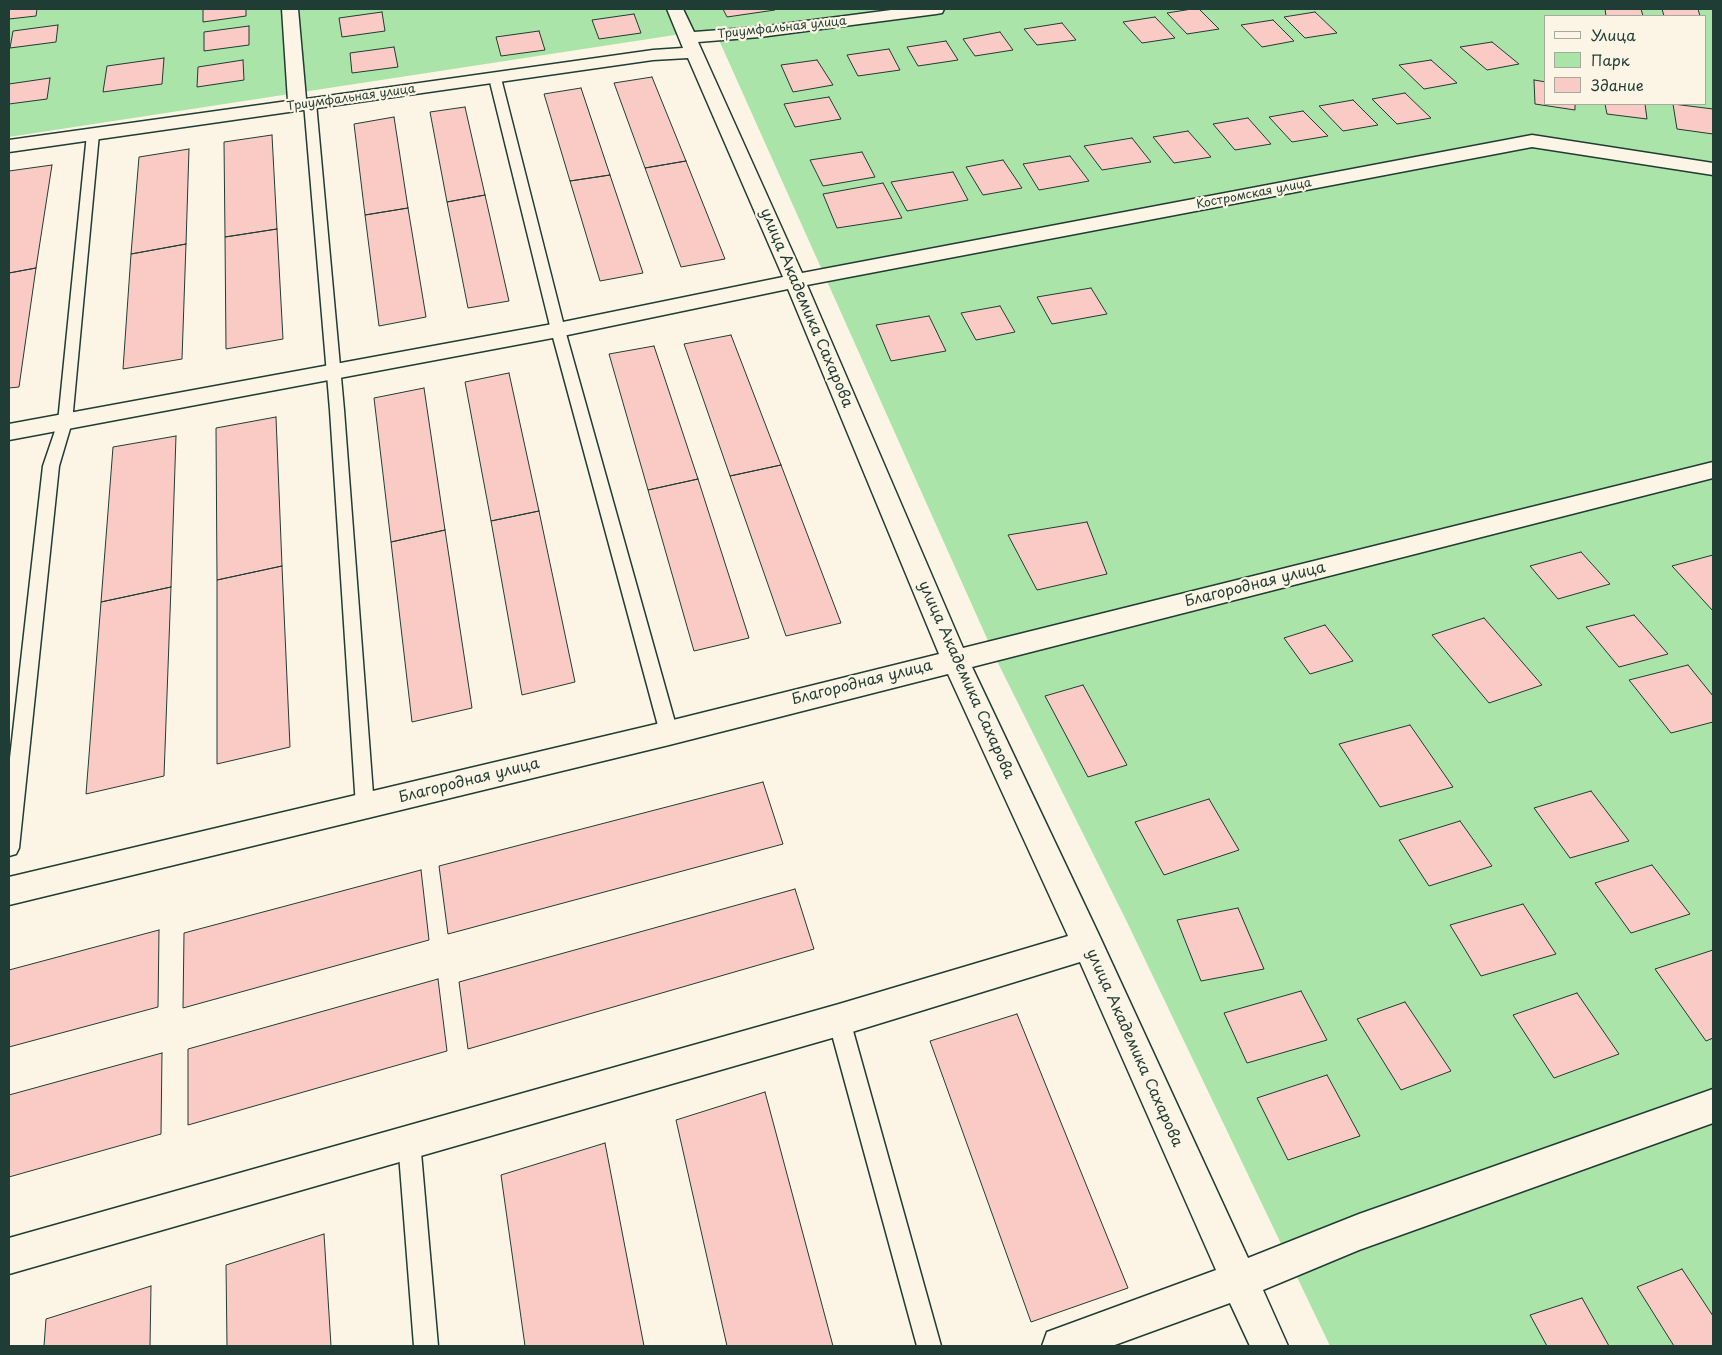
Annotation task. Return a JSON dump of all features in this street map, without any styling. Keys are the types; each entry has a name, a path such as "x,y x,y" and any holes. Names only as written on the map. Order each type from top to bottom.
{"street":[{"path":"290,9 303,104"},
{"name":"улица Академика Сахарова","path":"675,9 795,281 955,660 1088,945 1268,1346"},
{"name":"Триумфальная улица","path":"9,146 653,55 690,45 877,13 936,9"},
{"name":"Костромская улица","path":"9,432 558,330 795,281 1532,142 1713,169"},
{"name":"Благородная улица","path":"9,891 669,733 1713,470"},
{"path":"9,1256 839,1020 1088,945"},
{"path":"1061,1346 1238,1281 1359,1232 1713,1106"}],"lane":[{"path":"495,78 558,330 669,733"},
{"path":"303,104 338,420 365,807"},
{"path":"9,848 51,466 65,422 93,134"},
{"path":"839,1020 929,1346"},
{"path":"409,1141 426,1346"}],"green space":[{"path":"9,9 1713,9 1713,1346 1330,1346 1126,920 998,663 714,29 9,137"}],"building":[{"path":"9,9 37,9 36,16 9,19"},
{"path":"203,9 246,9 246,16 203,22"},
{"path":"723,9 774,9 775,10 727,17"},
{"path":"1199,9 1219,29 1187,34 1167,13"},
{"path":"1605,9 1641,9 1643,15 1606,15"},
{"path":"1662,9 1698,9 1700,15 1664,15"},
{"path":"382,12 385,31 342,37 339,18"},
{"path":"1315,12 1337,33 1305,38 1284,17"},
{"path":"634,14 641,33 599,39 592,20"},
{"path":"1155,17 1175,38 1142,43 1123,22"},
{"path":"1273,20 1294,41 1262,47 1241,25"},
{"path":"1062,23 1076,40 1037,45 1024,29"},
{"path":"58,25 56,42 10,48 13,31"},
{"path":"249,26 249,45 204,51 204,32"},
{"path":"539,31 545,50 501,56 496,37"},
{"path":"1000,32 1013,50 975,56 963,39"},
{"path":"946,41 958,60 918,66 907,47"},
{"path":"1492,42 1519,64 1487,70 1460,47"},
{"path":"394,47 398,67 352,73 350,53"},
{"path":"889,49 900,70 858,76 847,55"},
{"path":"164,58 162,84 103,92 107,66"},
{"path":"243,60 244,80 197,87 198,67"},
{"path":"817,60 833,85 793,92 781,65"},
{"path":"1431,60 1457,83 1424,89 1399,65"},
{"path":"652,77 686,161 645,168 614,83"},
{"path":"50,78 47,99 9,104 9,84"},
{"path":"1534,80 1544,82 1544,105 1575,105 1575,110 1535,104"},
{"path":"581,88 610,175 570,181 544,94"},
{"path":"1405,93 1431,118 1397,124 1372,99"},
{"path":"829,97 841,119 795,127 784,104"},
{"path":"1353,100 1378,125 1343,131 1319,106"},
{"path":"1605,105 1645,105 1647,119 1607,114"},
{"path":"1673,105 1713,109 1713,134 1677,129"},
{"path":"465,107 485,195 447,202 430,112"},
{"path":"1303,111 1328,136 1292,142 1269,117"},
{"path":"394,117 408,208 365,215 354,124"},
{"path":"1248,118 1271,144 1235,150 1213,124"},
{"path":"1188,131 1211,157 1174,163 1153,137"},
{"path":"272,135 277,229 225,237 224,142"},
{"path":"1132,138 1151,162 1102,170 1084,146"},
{"path":"189,149 186,244 131,254 139,157"},
{"path":"862,152 875,177 823,186 810,160"},
{"path":"1070,156 1089,181 1039,190 1023,164"},
{"path":"1003,160 1022,188 983,195 966,167"},
{"path":"686,161 725,259 681,267 645,168"},
{"path":"52,165 36,268 9,273 9,171"},
{"path":"953,172 968,200 907,211 891,182"},
{"path":"610,175 643,273 600,281 570,181"},
{"path":"883,183 902,218 837,228 823,194"},
{"path":"485,195 509,301 468,308 447,202"},
{"path":"408,208 426,317 379,326 365,215"},
{"path":"277,229 283,339 226,349 225,237"},
{"path":"186,244 182,359 123,369 131,254"},
{"path":"36,268 19,387 9,388 9,273"},
{"path":"1091,288 1107,314 1052,324 1037,297"},
{"path":"1000,306 1015,332 976,340 961,313"},
{"path":"929,316 946,351 891,361 876,325"},
{"path":"731,335 781,465 730,476 684,344"},
{"path":"654,346 698,479 648,490 609,354"},
{"path":"509,373 539,511 491,521 465,382"},
{"path":"424,388 445,530 391,542 374,398"},
{"path":"276,417 282,566 217,580 216,428"},
{"path":"176,436 171,587 101,602 113,447"},
{"path":"781,465 841,623 786,636 730,476"},
{"path":"698,479 749,638 694,651 648,490"},
{"path":"539,511 575,682 522,695 491,521"},
{"path":"1087,522 1107,574 1037,590 1008,535"},
{"path":"445,530 472,708 412,722 391,542"},
{"path":"1581,552 1610,584 1558,599 1530,566"},
{"path":"1713,555 1713,611 1672,566"},
{"path":"282,566 290,747 217,764 217,580"},
{"path":"171,587 164,776 86,794 101,602"},
{"path":"1634,615 1668,654 1619,667 1586,627"},
{"path":"1484,618 1542,685 1489,703 1432,635"},
{"path":"1325,625 1353,661 1310,674 1284,638"},
{"path":"1688,665 1713,696 1713,722 1671,733 1629,680"},
{"path":"1083,685 1127,765 1088,777 1045,696"},
{"path":"1410,725 1453,787 1380,807 1339,744"},
{"path":"763,782 783,844 448,934 439,866"},
{"path":"1591,791 1629,841 1570,858 1534,808"},
{"path":"1209,799 1239,850 1164,875 1135,822"},
{"path":"1460,821 1492,866 1429,886 1399,840"},
{"path":"1652,865 1690,914 1631,933 1595,883"},
{"path":"421,870 429,940 183,1008 184,933"},
{"path":"795,889 814,949 468,1049 459,982"},
{"path":"1523,904 1556,954 1481,976 1450,925"},
{"path":"1238,908 1264,969 1201,981 1177,920"},
{"path":"159,930 158,1007 9,1047 9,970"},
{"path":"1713,950 1713,1038 1706,1041 1655,969"},
{"path":"438,979 447,1051 188,1125 188,1049"},
{"path":"1301,991 1327,1040 1247,1063 1224,1013"},
{"path":"1577,993 1619,1054 1554,1078 1513,1015"},
{"path":"1405,1002 1451,1071 1401,1090 1357,1019"},
{"path":"1017,1014 1128,1288 1031,1322 930,1041"},
{"path":"162,1053 161,1134 9,1177 9,1095"},
{"path":"1327,1075 1360,1136 1288,1160 1257,1098"},
{"path":"765,1092 833,1346 727,1346 676,1120"},
{"path":"605,1143 644,1346 525,1346 501,1175"},
{"path":"324,1234 331,1346 227,1346 226,1265"},
{"path":"1682,1269 1713,1316 1713,1346 1674,1346 1637,1287"},
{"path":"151,1286 150,1346 44,1346 46,1319"},
{"path":"1582,1298 1609,1346 1547,1346 1530,1315"}]}
